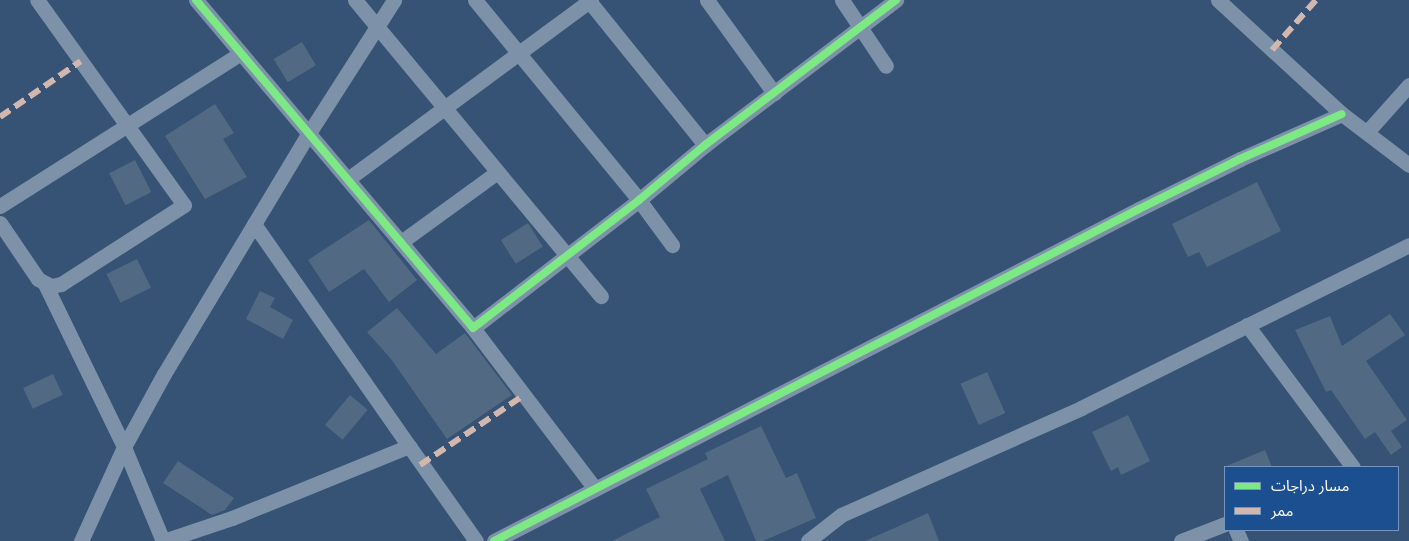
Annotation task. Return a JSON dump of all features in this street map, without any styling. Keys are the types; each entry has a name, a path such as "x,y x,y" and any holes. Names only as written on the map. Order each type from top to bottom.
{"street":[{"path":"37,0 184,205 62,284 44,284"},
{"path":"355,0 566,257 601,296"},
{"path":"81,541 124,447 164,374 309,133 378,30 394,0"},
{"path":"475,0 640,200 672,245"},
{"path":"707,0 774,93"},
{"path":"842,0 886,66"},
{"path":"473,328 640,200 705,145 859,26 896,0"},
{"path":"1218,0 1342,114 1409,165"},
{"path":"198,1 473,328 596,489"},
{"path":"348,179 590,1 705,145"},
{"path":"0,206 241,53"},
{"path":"1367,132 1409,86"},
{"path":"494,541 1148,205 1240,159 1342,114"},
{"path":"401,242 496,172"},
{"path":"0,223 44,284 124,447 163,541 232,518 409,446"},
{"path":"254,224 476,541"},
{"path":"808,541 841,515 1081,408 1409,245"},
{"path":"1247,325 1352,466"},
{"path":"1181,541 1224,524"}],"building":[{"path":"302,42 316,65 288,82 274,59"},
{"path":"215,104 234,133 223,139 247,177 205,199 165,136"},
{"path":"135,160 151,192 126,205 109,173"},
{"path":"1257,182 1281,231 1207,267 1199,252 1188,257 1172,224"},
{"path":"369,220 417,280 389,302 364,269 329,292 308,260"},
{"path":"528,223 543,247 516,264 501,240"},
{"path":"137,259 151,288 120,303 106,274"},
{"path":"260,291 275,298 270,307 293,320 283,339 246,319"},
{"path":"397,308 436,354 465,333 512,395 447,439 391,359 367,332"},
{"path":"1390,314 1405,335 1366,361 1407,420 1391,431 1402,447 1391,455 1375,432 1365,439 1331,390 1326,392 1295,330 1330,316 1342,346"},
{"path":"987,372 1005,413 979,425 961,384"},
{"path":"53,374 63,395 33,409 23,388"},
{"path":"350,395 368,410 343,440 325,425"},
{"path":"1128,415 1150,461 1121,475 1118,467 1111,471 1092,432"},
{"path":"761,426 786,478 797,473 816,518 763,541 756,541 728,475 700,489 725,541 612,541 660,517 646,489 708,459 705,453"},
{"path":"1265,450 1272,466 1226,466"},
{"path":"178,461 234,498 225,510 212,515 163,483"},
{"path":"928,513 939,541 865,541 908,522"}],"marked path":[{"path":"1272,50 1316,0"},
{"path":"0,117 81,61"},
{"path":"420,465 524,395"}],"cycle path":[{"path":"196,0 473,328 639,200 705,145 896,0"},
{"path":"494,541 1139,209 1240,159 1342,114"}]}
